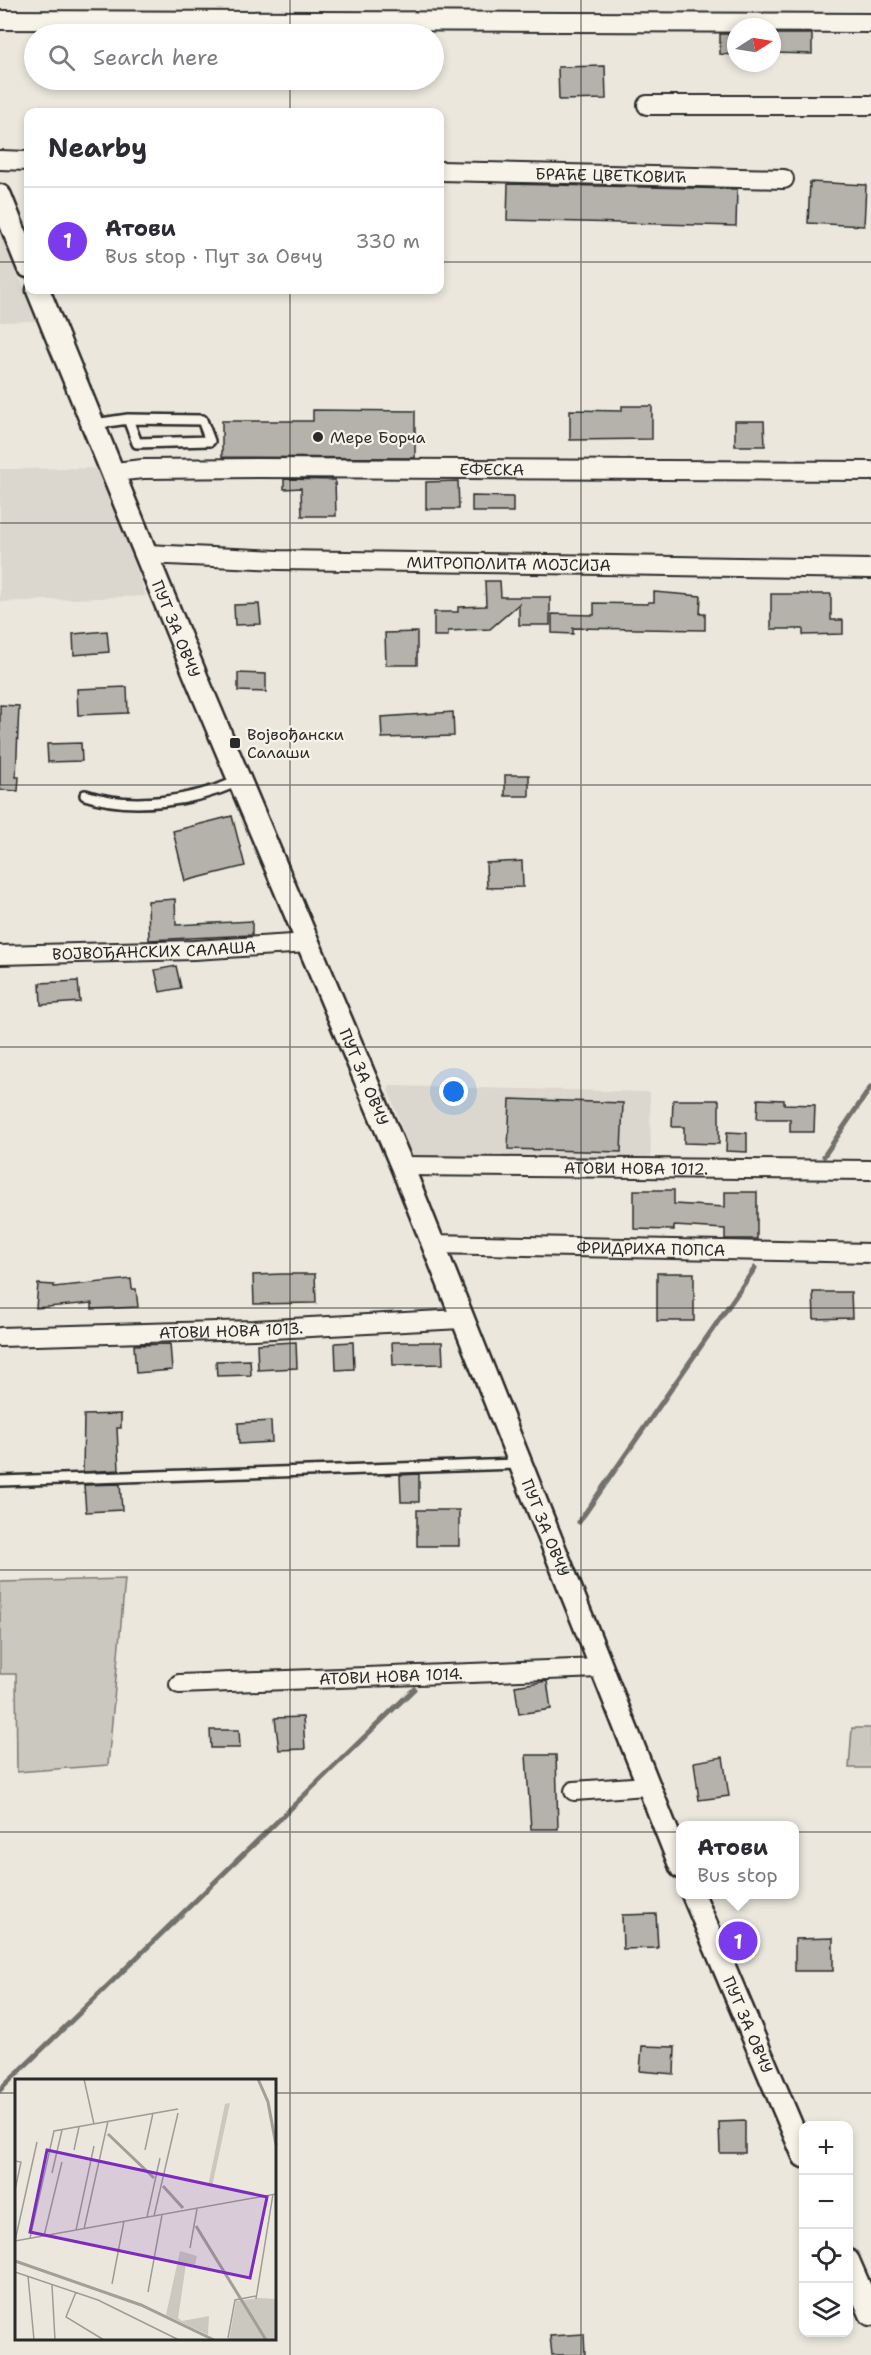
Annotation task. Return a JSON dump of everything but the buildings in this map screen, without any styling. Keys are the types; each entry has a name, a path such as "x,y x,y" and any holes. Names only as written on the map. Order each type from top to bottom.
{"street":[{"path":"0,21 871,23"},
{"path":"647,105 871,105"},
{"path":"0,160 24,161"},
{"name":"БРАЋЕ ЦВЕТКОВИЋ","path":"444,171 784,179"},
{"path":"0,195 24,256"},
{"name":"ПУТ ЗА ОВЧУ","path":"40,294 402,1166 460,1319 676,1855"},
{"name":"ЕФЕСКА","path":"114,472 143,469 246,468 871,471"},
{"name":"МИТРОПОЛИТА МОЈСИЈА","path":"146,554 279,560 871,569"},
{"name":"ВОЈВОЂАНСКИХ САЛАША","path":"0,955 136,952 309,943"},
{"name":"АТОВИ НОВА 1012.","path":"402,1166 871,1170"},
{"name":"ФРИДРИХА ПОПСА","path":"432,1244 871,1253"},
{"name":"АТОВИ НОВА 1013.","path":"0,1336 242,1330 460,1319"},
{"name":"АТОВИ НОВА 1014.","path":"179,1683 600,1668"},
{"path":"574,1791 647,1786"},
{"name":"ПУТ ЗА ОВЧУ","path":"695,1899 799,2144"},
{"path":"853,2270 871,2313"}],"lane":[{"path":"94,424 128,419 202,420 210,441 137,443 128,419"},
{"path":"85,795 105,801 166,800 205,794 241,780"},
{"path":"0,1481 520,1464"}],"shaded area":[{"path":"0,231 37,321 0,322"},
{"path":"101,468 146,596 0,602 0,469"},
{"path":"390,1086 650,1092 651,1161 420,1177 388,1090"},
{"path":"125,1579 108,1765 17,1772 16,1674 0,1674 0,1582"},
{"path":"852,1728 871,1728 871,1768 849,1768"}],"waterway":[{"path":"824,1156 871,1087"},
{"path":"579,1522 755,1268"},
{"path":"0,2090 414,1689"}],"place":[{"name":"Мере Борча","path":"318,437"},
{"name":"Војвођански Салаши","path":"235,743"},
{"name":"Атови","path":"738,1941"}]}
